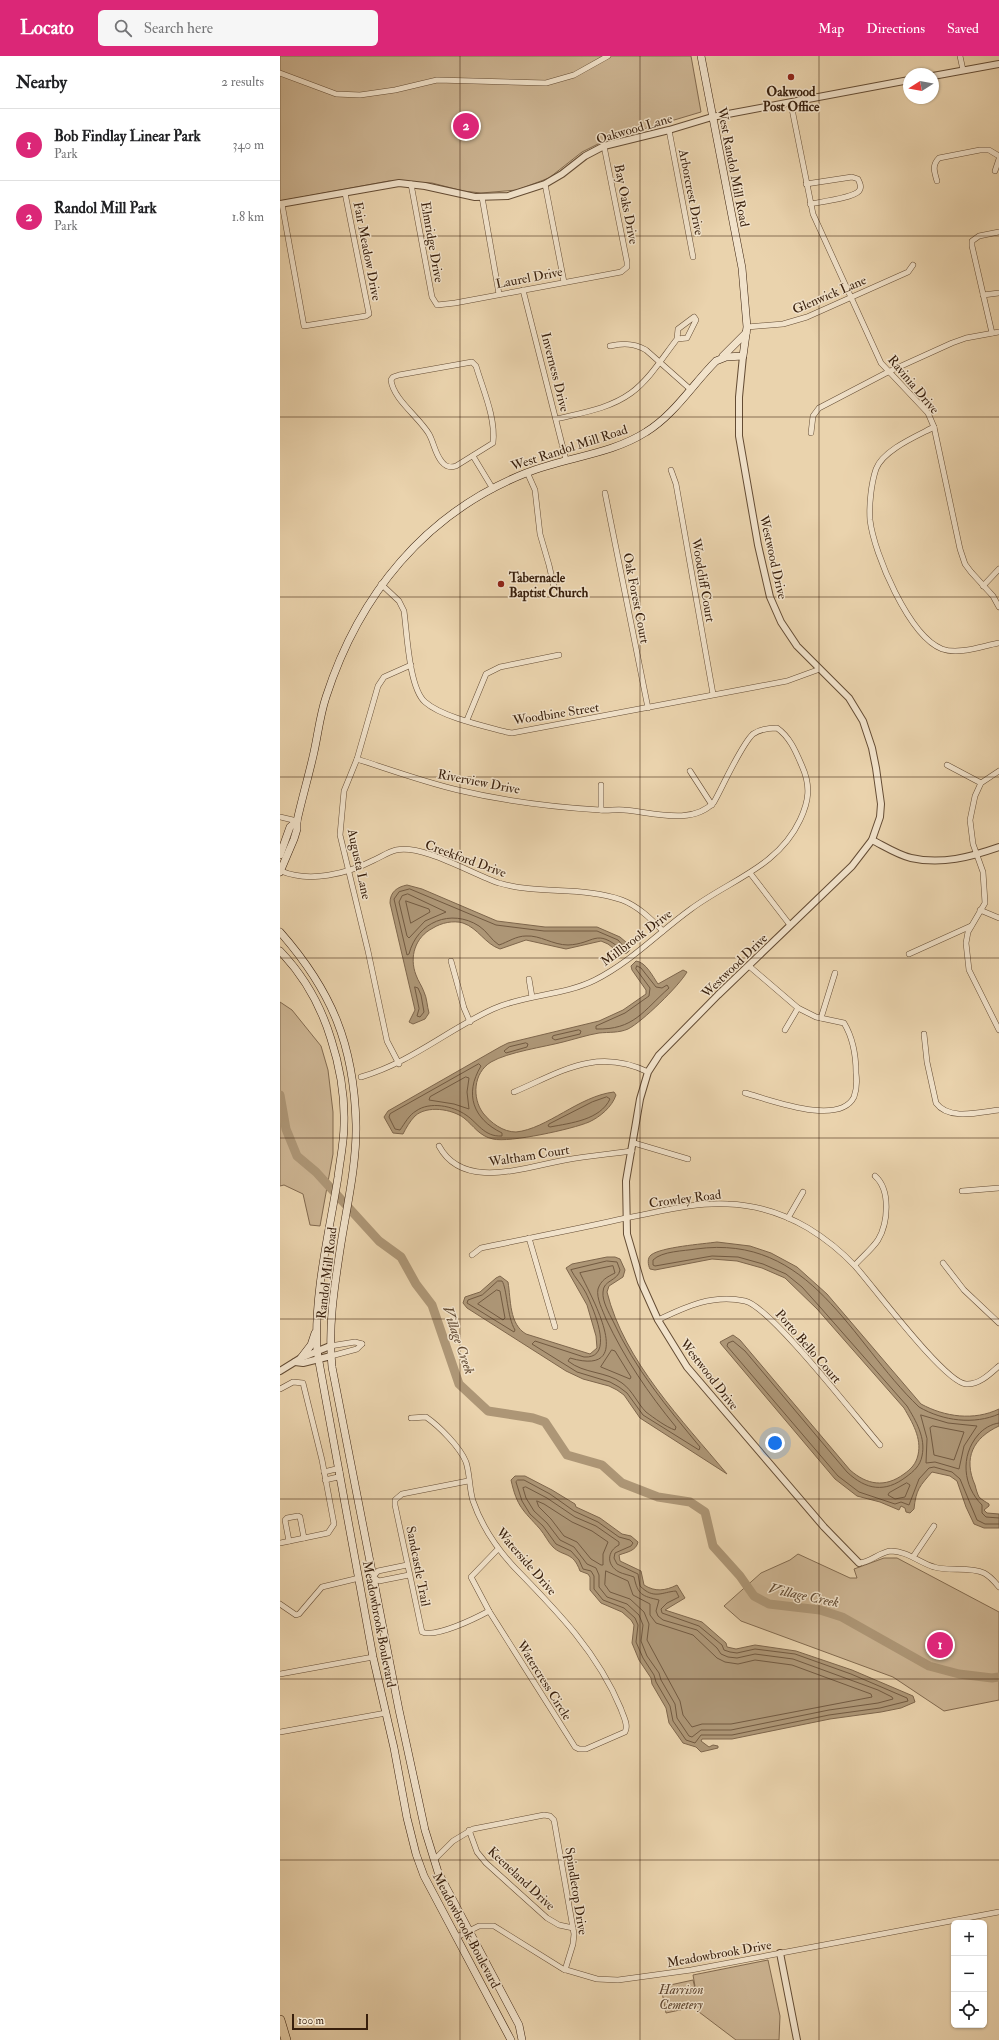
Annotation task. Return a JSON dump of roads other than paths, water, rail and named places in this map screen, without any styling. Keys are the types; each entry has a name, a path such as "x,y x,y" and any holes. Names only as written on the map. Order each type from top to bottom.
{"highway":[{"path":"280,2020 286,2040"}],"main road":[{"name":"West Randol Mill Road","path":"701,56 742,268 747,330 743,356"},
{"name":"West Randol Mill Road","path":"280,871 294,840 325,699 338,662 351,632 382,584 407,554 424,537 449,517 493,488 527,472 629,442 647,432 673,410 713,364 722,357 747,330"},
{"path":"722,357 743,356"},
{"name":"West Randol Mill Road","path":"280,855 290,828 297,821"},
{"name":"Randol Mill Road","path":"280,932 316,976 336,1017 344,1040 353,1089 356,1125 333,1299 330,1346"},
{"name":"Meadowbrook Boulevard","path":"280,950 295,967 314,998 327,1027 338,1062 344,1103 344,1127 340,1164 324,1265 317,1327 318,1355 373,1657 407,1818 424,1876 511,2040"},
{"path":"298,1360 310,1345 317,1327"},
{"name":"Meadowbrook Boulevard","path":"330,1346 334,1380 353,1468 399,1710 425,1830 438,1872 519,2025 522,2040"},
{"path":"359,1578 373,1577"},
{"path":"386,1713 399,1710"},
{"path":"420,1865 434,1860"},
{"path":"519,2025 527,2040"}],"street":[{"path":"280,73 336,94 360,95 395,90 437,80 546,83 574,75 608,56"},
{"path":"960,56 963,70"},
{"path":"939,75 999,64"},
{"name":"Oakwood Lane","path":"281,204 399,183 482,197 508,196 545,184 585,156 604,146 669,130 712,117 791,104 903,81"},
{"name":"Ravinia Drive","path":"791,104 813,214 881,363 928,413 934,427 960,549 965,564 993,596 999,607"},
{"name":"Arborcrest Drive","path":"669,130 693,257"},
{"name":"Bay Oaks Drive","path":"604,146 627,267"},
{"path":"936,181 934,167 935,162 939,158 980,150 989,150 999,156"},
{"path":"995,171 999,159"},
{"path":"806,184 852,177 858,179 861,187 858,192 851,196 810,204"},
{"name":"Elmridge Drive","path":"412,184 434,304"},
{"path":"545,184 564,282"},
{"name":"Fair Meadow Drive","path":"281,204 304,326 369,314 345,193"},
{"path":"482,197 499,294"},
{"path":"992,333 972,241 979,236 999,232"},
{"name":"Glenwick Lane","path":"747,330 783,324 807,317 908,272 913,264"},
{"name":"Laurel Drive","path":"434,304 449,304 620,272 627,267"},
{"name":"Inverness Drive","path":"523,290 566,460"},
{"path":"983,295 999,293"},
{"path":"556,419 617,402 632,392 677,339 678,329 694,317 696,320 687,338 677,339"},
{"path":"810,433 813,416 819,408 888,372 952,343 999,332"},
{"path":"610,346 629,344 638,345 659,361 690,389"},
{"name":"Westwood Drive","path":"743,356 738,413 739,436 766,580 776,611 788,634 797,646 849,698 863,721 872,748 881,805 880,817 872,840 852,866 790,925 659,1055 648,1072 640,1098 634,1143 626,1181 626,1218 634,1262 658,1320 687,1367 824,1528 859,1563"},
{"path":"472,362 474,363 487,403 494,435 493,442 473,456 451,468 443,464 426,430 394,390 391,382 393,377 472,362"},
{"path":"934,427 902,444 886,456 876,469 870,509 872,530 876,546 893,590 918,630 934,645 949,650 999,643"},
{"path":"473,456 493,488"},
{"name":"Woodcliff Court","path":"671,470 676,484 713,694"},
{"path":"527,472 535,490 540,534 554,587"},
{"name":"Oak Forest Court","path":"605,493 648,708"},
{"path":"983,586 999,569"},
{"name":"Woodbine Street","path":"382,584 400,601 404,611 411,665 416,685 424,702 436,710 512,733 787,681 820,669"},
{"path":"467,720 486,674 500,667 559,655"},
{"name":"Augusta Lane","path":"398,1064 387,1041 340,835 344,791 357,759 378,686 384,677 411,665"},
{"name":"Millbrook Drive","path":"361,1078 398,1064 493,1009 532,997 569,990 595,980 619,966 691,909 750,873 786,844 798,823 808,799 809,790 805,773 795,750 783,732 777,728 770,728 761,730 751,736 712,805"},
{"name":"Riverview Drive","path":"357,759 416,779 458,790 501,798 601,810 622,810 686,815 696,813 712,805"},
{"path":"947,765 981,782"},
{"path":"690,771 712,805"},
{"path":"999,771 981,782 975,796 970,820 973,844 983,872 985,903 971,926 966,943 968,970 999,1030"},
{"path":"601,785 601,810"},
{"path":"280,817 297,821"},
{"path":"872,840 910,858 927,861 950,861 977,855 999,847"},
{"name":"Creekford Drive","path":"280,871 303,878 349,870 396,850 410,850 437,858 500,883 527,888 604,895 624,901 643,912 664,931"},
{"path":"750,873 790,925"},
{"path":"980,910 999,918"},
{"path":"909,954 971,926"},
{"path":"451,961 464,1008 470,1022"},
{"path":"745,1093 815,1111 836,1110 852,1100 857,1086 852,1039 844,1023 821,1018 798,1008 749,966"},
{"path":"821,1018 835,973"},
{"path":"529,979 532,997"},
{"path":"785,1030 798,1008"},
{"path":"924,1034 927,1062 936,1103 939,1107 950,1113 999,1110"},
{"path":"514,1092 574,1066 595,1060 619,1061 648,1072"},
{"path":"634,1143 688,1159"},
{"name":"Waltham Court","path":"439,1146 448,1160 459,1167 488,1174 566,1160 632,1151"},
{"path":"855,1265 877,1241 884,1220 885,1200 882,1184 874,1176"},
{"path":"962,1191 999,1188"},
{"path":"788,1218 802,1192"},
{"name":"Crowley Road","path":"472,1255 481,1248 670,1209 726,1204 776,1212 833,1244 855,1265 931,1356 956,1381 965,1384 974,1383 985,1378 999,1366"},
{"path":"529,1238 555,1327"},
{"path":"943,1263 964,1290 999,1323"},
{"name":"Porto Bello Court","path":"658,1320 695,1303 714,1298 753,1303 776,1322 880,1445"},
{"path":"280,1371 298,1360 318,1355 331,1356 357,1350 362,1344 355,1342 330,1346 318,1355"},
{"path":"280,1389 293,1382 303,1384 322,1460 334,1518 332,1528 328,1532 280,1543"},
{"name":"Waterside Drive","path":"411,1418 426,1417 452,1441 466,1462 468,1481 473,1501 486,1531 498,1550 563,1617 599,1665 614,1691 626,1722 626,1730"},
{"path":"324,1472 336,1470 340,1472 338,1477 326,1480"},
{"name":"Sandcastle Trail","path":"468,1481 402,1494 395,1500 420,1630 426,1634 474,1619 489,1611"},
{"path":"288,1541 285,1520 287,1518 298,1516 300,1518 304,1538"},
{"path":"914,1557 934,1526"},
{"name":"Watercress Circle","path":"498,1550 472,1576 474,1586 575,1747 579,1749 586,1749 626,1730"},
{"path":"859,1563 865,1563 880,1554 890,1551 900,1552 934,1567 981,1572 990,1576 999,1588"},
{"path":"407,1565 378,1571 373,1577 379,1581 409,1575"},
{"path":"280,1604 296,1615 300,1614 322,1586 359,1578"},
{"path":"280,1674 373,1657"},
{"path":"280,1732 386,1713"},
{"name":"Spindletop Drive","path":"469,1830 477,1827 544,1814 550,1816 554,1820 573,1928 574,1944 565,1970"},
{"path":"434,1860 469,1830"},
{"name":"Keeneland Drive","path":"469,1830 477,1852 486,1863 539,1912 559,1925 573,1928"},
{"name":"Meadowbrook Drive","path":"457,1937 484,1925 494,1926 565,1970 597,1979 618,1980 691,1970 999,1912"},
{"path":"780,1953 797,2040"}],"water":[{"path":"407,885 422,889 497,921 545,927 597,927 620,937 627,943 630,950 627,953 621,954 608,944 601,941 566,949 526,940 500,949 490,944 468,925 459,922 447,922 427,932 415,948 413,961 414,968 425,994 429,1013 425,1019 413,1024 409,1022 415,1010 390,903 393,893 400,887"},
{"path":"636,961 640,962 646,967 658,984 683,970 687,972 660,1003 628,1029 618,1032 594,1034 498,1058 491,1062 481,1072 476,1086 477,1100 483,1113 498,1126 511,1132 528,1130 588,1100 614,1092 616,1095 612,1104 597,1117 581,1125 556,1132 501,1140 484,1136 464,1118 453,1112 433,1109 426,1110 415,1116 403,1134 393,1133 384,1117 388,1111 500,1047 508,1043 599,1021 623,1010 646,994 646,990 632,970 631,966"},
{"path":"717,1242 750,1246 771,1253 797,1267 827,1294 921,1404 940,1412 960,1416 980,1415 999,1409 999,1426 983,1436 977,1443 970,1458 970,1466 979,1497 989,1504 989,1506 984,1510 987,1513 999,1514 999,1528 984,1528 974,1524 957,1481 950,1476 932,1472 919,1488 914,1509 910,1513 906,1512 905,1508 901,1506 899,1510 880,1502 857,1496 835,1479 720,1342 733,1335 740,1340 850,1470 863,1479 876,1483 890,1481 904,1474 915,1464 918,1455 919,1442 913,1425 904,1408 817,1309 785,1278 762,1268 737,1261 712,1259 655,1270 650,1269 649,1267 649,1258 656,1252"},
{"path":"607,1257 615,1257 620,1259 625,1270 623,1277 609,1286 607,1292 615,1317 627,1342 657,1389 727,1474 640,1418 624,1395 617,1390 609,1386 583,1379 566,1371 467,1308 463,1303 465,1297 480,1292 500,1276 508,1282 512,1311 516,1324 520,1330 526,1334 590,1354 597,1348 596,1336 587,1305 566,1268 572,1264"},
{"path":"515,1476 525,1476 552,1490 575,1504 576,1507 600,1518 622,1534 631,1536 638,1542 637,1545 631,1551 619,1555 620,1561 641,1571 644,1585 652,1589 668,1589 677,1585 685,1598 665,1610 702,1622 726,1643 727,1647 736,1649 755,1645 796,1651 852,1670 913,1696 915,1702 901,1708 830,1719 732,1739 702,1739 701,1741 709,1747 713,1745 718,1746 718,1748 701,1752 696,1747 683,1743 669,1723 666,1708 652,1684 651,1678 639,1660 632,1643 634,1625 631,1620 622,1612 601,1603 590,1590 590,1577 588,1574 580,1571 571,1557 557,1550 551,1545 542,1531 521,1508 511,1480"}],"waterway":[{"name":"Village Creek","path":"280,1095 286,1129 297,1156 316,1172 379,1241 401,1257 416,1284 432,1305 459,1384 488,1411 533,1418 545,1422 567,1455 602,1465 622,1483 658,1497 690,1502 705,1512 713,1546 740,1576 754,1596 769,1604 820,1610 842,1617 929,1666 959,1674 992,1678 999,1677"}],"place":[{"name":"Oakwood Post Office","path":"791,77"},
{"name":"Randol Mill Park","path":"466,126"},
{"name":"Tabernacle Baptist Church","path":"501,584"},
{"name":"Bob Findlay Linear Park","path":"940,1645"}],"park label":[{"name":"Harrison Cemetery","path":"681,1996"}]}
